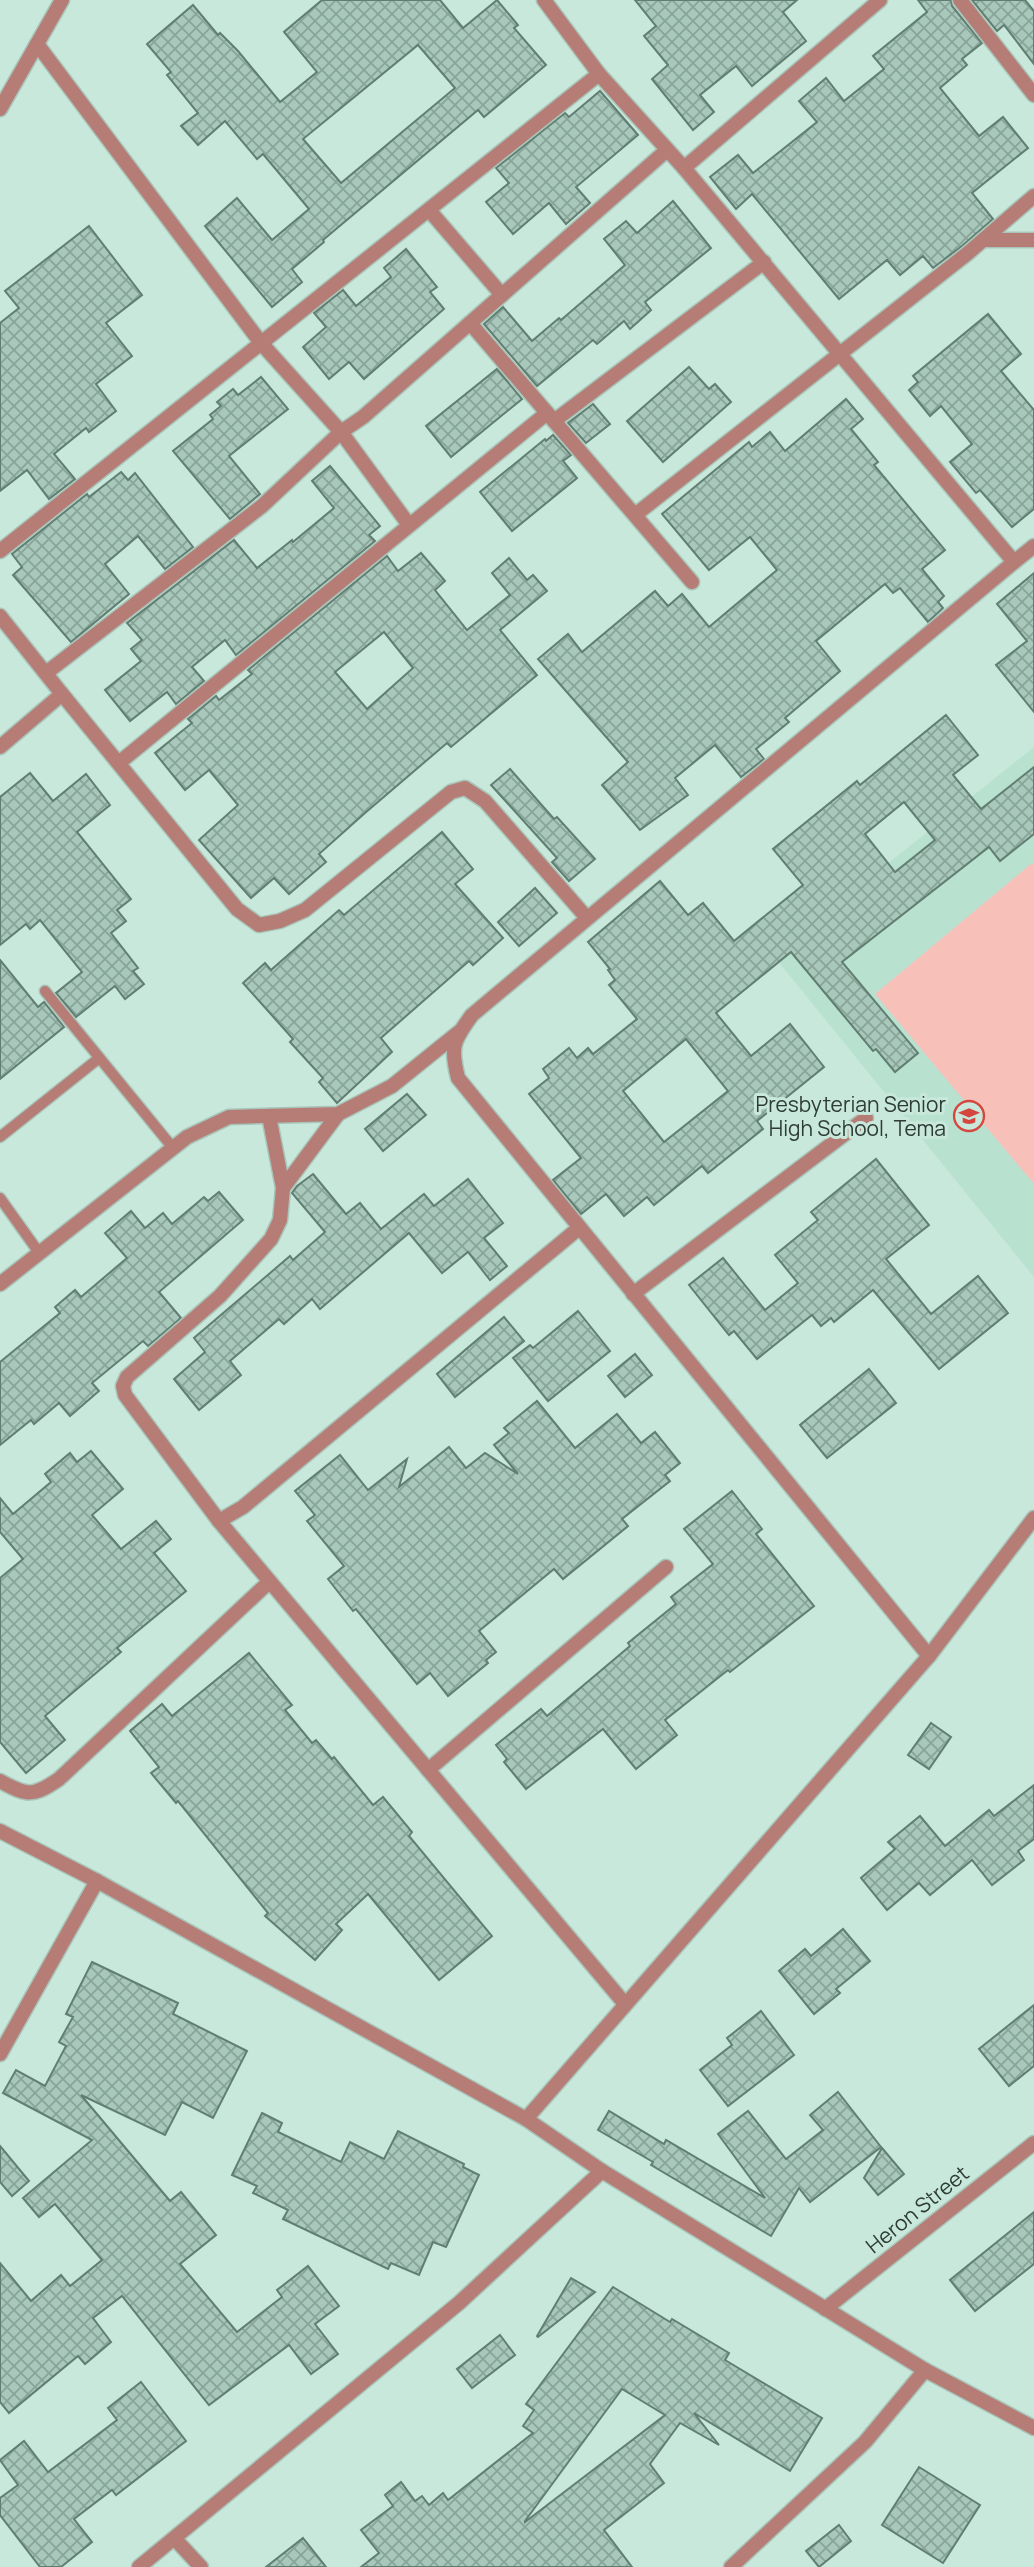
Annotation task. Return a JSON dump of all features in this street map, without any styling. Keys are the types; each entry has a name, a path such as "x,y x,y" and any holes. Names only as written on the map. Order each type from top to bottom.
{"street":[{"path":"0,109 62,0"},
{"path":"544,0 599,74 764,262 1014,562"},
{"path":"684,168 880,0"},
{"path":"960,0 1034,95"},
{"path":"37,44 261,343 341,432 409,525"},
{"path":"0,551 599,74"},
{"path":"46,673 262,506 341,432 363,417 667,150"},
{"path":"635,515 842,355 984,240 1034,195"},
{"path":"429,210 502,295"},
{"path":"984,240 1034,240"},
{"path":"120,762 409,525 551,417 764,262"},
{"path":"470,323 692,582"},
{"path":"929,1656 458,1078 452,1054 461,1031 472,1015 1034,546"},
{"path":"0,616 237,909 259,925 280,921 305,910 451,792 465,788 485,801 587,918"},
{"path":"0,747 62,694"},
{"path":"0,1284 187,1137 229,1117 338,1114 392,1086 461,1031"},
{"path":"283,1188 338,1114"},
{"path":"269,1116 283,1188 281,1220 271,1239 220,1296 127,1377 123,1386 125,1395 219,1521 269,1582 625,2004"},
{"path":"633,1294 866,1118"},
{"path":"219,1521 243,1507 579,1228"},
{"path":"526,2119 929,1656 1034,1518"},
{"path":"428,1770 666,1567"},
{"path":"0,1781 24,1794 42,1791 59,1779 269,1582"},
{"path":"0,1831 97,1881 526,2119 602,2171 925,2370 1034,2428"},
{"path":"0,2054 97,1881"},
{"name":"Heron Street","path":"825,2309 1034,2143"},
{"path":"139,2567 459,2303 602,2171"},
{"path":"731,2567 865,2442 925,2370"},
{"path":"175,2539 201,2567"}],"lane":[{"path":"44,991 173,1148"},
{"path":"0,1137 99,1059"},
{"path":"0,1198 40,1254"}],"shaded area":[{"name":"Presbyterian Senior High School, Tema","path":"1034,747 1034,1277 773,955"},
{"path":"1032,863 1034,866 1034,1184 875,994"}],"building":[{"path":"322,0 440,0 463,28 497,0 518,25 514,28 546,65 484,117 478,110 323,240 324,242 292,269 302,282 272,307 205,226 237,198 272,240 309,209 263,154 257,159 225,121 198,145 181,126 198,113 167,75 171,72 147,44 193,5 218,35 220,33 238,51 280,102 317,72 284,32","holes":["418,45 455,88 341,183 303,139"]},
{"path":"635,0 797,0 783,12 806,41 752,86 736,66 700,95 714,112 693,130 652,79 668,65 644,36 656,26"},
{"path":"918,0 951,0 952,6 982,43 962,59 967,65 940,88 979,136 1003,117 1028,148 972,193 993,219 962,246 933,268 923,256 900,275 887,260 839,299 752,194 736,209 710,177 738,155 753,173 817,122 799,101 826,78 844,101 884,69 873,56 927,12"},
{"path":"972,0 1025,0 1034,11 1034,64 1004,25 997,31"},
{"path":"600,91 638,135 576,187 590,203 566,224 549,203 513,234 486,202 509,183 496,168 565,113 569,117"},
{"path":"673,201 711,248 645,302 651,310 630,329 624,321 597,344 593,340 537,386 484,324 503,307 532,341 625,265 604,239 626,221 637,233"},
{"path":"89,226 142,295 106,323 132,356 96,384 116,411 89,432 86,428 54,454 75,479 49,499 27,470 0,491 0,323 19,308 5,291"},
{"path":"406,249 437,287 430,292 444,309 364,379 349,362 329,379 303,347 326,327 314,313 343,290 356,306 391,277 384,268"},
{"path":"988,314 1021,354 1001,371 1034,410 1034,509 1012,527 980,490 976,493 950,462 972,444 941,406 930,416 909,390 918,382 913,376"},
{"path":"689,367 709,389 715,384 731,402 663,462 627,421"},
{"path":"497,369 522,399 451,457 426,426"},
{"path":"261,377 288,409 229,456 260,494 230,519 173,451 213,419 210,415 221,406 217,402 233,389 238,395"},
{"path":"846,399 863,419 851,429 878,462 874,465 945,550 922,569 944,596 938,602 943,608 928,622 900,588 893,593 885,584 816,641 840,671 785,718 789,722 756,749 764,759 741,777 715,745 675,778 688,795 640,830 602,785 628,762 538,659 568,634 582,652 655,591 668,606 682,594 709,627 777,570 750,537 709,570 662,514 749,442 752,447 770,432 785,451"},
{"path":"593,404 610,424 586,443 568,423"},
{"path":"553,435 571,455 563,461 577,478 512,531 480,492"},
{"path":"330,466 380,526 369,535 375,541 236,655 225,640 192,667 204,681 176,704 167,692 130,721 105,690 141,661 131,649 142,640 127,623 234,540 257,568 292,540 293,542 334,508 312,481"},
{"path":"121,472 128,480 135,473 193,547 165,569 138,536 105,564 129,594 71,642 13,575 22,567 12,554 87,494 89,497"},
{"path":"421,553 445,581 435,590 467,630 510,595 492,573 509,558 527,580 533,575 547,591 500,630 537,675 451,747 447,743 365,813 319,854 326,862 289,894 274,878 251,898 199,840 238,805 209,770 185,790 155,753 192,723 188,719 216,696 219,700 252,674 248,670 387,556 398,571","holes":["384,632 413,668 367,709 335,672"]},
{"path":"1034,573 1034,712 996,665 1027,641 997,604"},
{"path":"946,715 978,755 953,775 981,809 1034,767 1034,834 1000,861 989,847 842,962 918,1053 895,1072 876,1049 873,1051 791,952 716,1013 751,1056 790,1024 824,1067 757,1121 763,1129 708,1173 702,1166 654,1205 647,1197 624,1216 606,1194 581,1214 553,1180 581,1158 529,1094 549,1078 543,1069 569,1048 577,1058 588,1048 593,1054 637,1019 609,985 615,980 608,970 610,969 588,942 660,881 688,915 703,903 734,941 803,885 773,849 857,781 860,785","holes":["904,802 935,840 895,872 865,834","686,1039 728,1091 664,1142 623,1091"]},
{"path":"510,769 554,819 557,817 595,859 569,881 552,862 557,858 491,785"},
{"path":"30,773 53,801 86,774 110,805 77,832 131,899 117,910 126,921 111,933 138,968 133,971 144,984 125,999 115,986 76,1017 56,993 82,972 40,920 30,929 26,924 0,945 0,797"},
{"path":"442,832 473,869 455,884 503,938 473,965 469,961 381,1038 392,1052 337,1103 319,1082 323,1078 290,1042 293,1039 243,983 265,963 271,970 339,910 344,915"},
{"path":"535,888 557,913 519,946 498,922"},
{"path":"0,960 38,1007 44,1002 64,1027 0,1079"},
{"path":"407,1094 426,1115 383,1151 365,1129"},
{"path":"876,1159 929,1225 886,1259 931,1314 978,1276 1008,1313 939,1369 873,1290 834,1322 831,1318 821,1326 812,1315 757,1359 734,1331 729,1335 689,1285 723,1258 765,1310 798,1283 775,1255 818,1220 811,1212"},
{"path":"313,1174 346,1214 360,1203 381,1229 424,1194 434,1206 468,1179 503,1223 484,1238 507,1266 490,1280 468,1252 442,1273 409,1233 320,1309 312,1299 284,1324 279,1319 230,1361 241,1375 199,1410 174,1379 205,1352 194,1338 290,1256 293,1260 325,1232 292,1193"},
{"path":"219,1192 243,1220 159,1292 181,1318 148,1346 143,1341 92,1383 99,1391 70,1416 59,1403 34,1424 31,1420 0,1445 0,1362 60,1313 55,1307 75,1290 81,1297 127,1258 105,1233 131,1211 145,1228 163,1213 172,1224 204,1197 208,1201"},
{"path":"578,1311 610,1351 548,1401 513,1358 530,1345 533,1348"},
{"path":"504,1317 524,1341 455,1397 437,1374"},
{"path":"635,1354 652,1375 625,1397 608,1376"},
{"path":"869,1369 896,1403 827,1458 800,1425"},
{"path":"537,1401 575,1448 617,1414 641,1443 655,1432 680,1463 665,1475 670,1481 622,1519 628,1526 563,1579 554,1569 479,1631 496,1652 486,1660 488,1663 448,1696 430,1673 417,1684 328,1579 344,1566 307,1521 315,1515 295,1491 340,1455 368,1490 407,1459 399,1487 449,1447 466,1468 485,1453 518,1474 494,1445 509,1433 504,1428"},
{"path":"91,1451 123,1489 92,1515 121,1549 156,1521 171,1539 154,1553 186,1591 117,1648 121,1652 45,1716 65,1740 26,1773 0,1742 0,1578 23,1559 0,1532 0,1498 13,1514 51,1482 45,1474 70,1453 77,1462"},
{"path":"732,1491 762,1529 756,1534 814,1606 665,1720 677,1735 636,1769 603,1729 526,1789 504,1762 507,1759 496,1745 541,1709 547,1716 676,1604 671,1597 713,1564 684,1529"},
{"path":"249,1653 292,1705 285,1710 312,1743 316,1740 332,1759 334,1757 373,1805 383,1797 412,1832 409,1836 492,1936 439,1980 368,1894 336,1924 342,1930 315,1960 265,1916 268,1913 178,1801 176,1803 151,1773 159,1767 130,1731 162,1704 172,1716"},
{"path":"931,1723 951,1737 929,1769 908,1755"},
{"path":"1034,1785 1034,1839 1018,1851 1024,1860 992,1885 972,1860 930,1895 919,1883 887,1910 861,1878 895,1849 888,1842 920,1816 945,1846 989,1810 994,1816"},
{"path":"843,1929 870,1961 836,1989 840,1993 814,2014 779,1971 805,1949 811,1956"},
{"path":"92,1962 178,2003 173,2014 247,2051 213,2118 182,2102 165,2135 81,2095 170,2201 181,2192 216,2235 180,2264 237,2332 282,2297 277,2290 308,2266 339,2306 315,2324 338,2354 311,2374 289,2345 209,2405 122,2296 93,2318 111,2342 85,2364 78,2356 9,2413 0,2402 0,2263 31,2301 61,2275 70,2286 102,2260 55,2204 39,2217 23,2198 92,2140 3,2093 16,2070 45,2086 66,2046 59,2042 73,2017 66,2014"},
{"path":"1034,2005 1034,2066 1009,2086 979,2049"},
{"path":"761,2011 794,2055 728,2106 700,2070 732,2045 727,2038"},
{"path":"838,2092 881,2147 810,2202 799,2188 771,2236 651,2165 653,2162 598,2130 609,2111 664,2144 666,2140 765,2198 718,2134 748,2111 786,2159 823,2130 810,2115"},
{"path":"262,2113 282,2123 278,2132 341,2162 350,2142 384,2159 398,2131 464,2164 463,2167 479,2175 446,2247 433,2242 419,2275 391,2263 388,2269 283,2219 288,2210 253,2193 257,2186 232,2175"},
{"path":"0,2146 29,2181 12,2196 0,2182"},
{"path":"882,2148 904,2174 878,2195 864,2178"},
{"path":"1034,2212 1034,2264 975,2311 950,2280"},
{"path":"571,2278 595,2292 538,2337 537,2336"},
{"path":"613,2287 670,2322 672,2319 729,2353 725,2360 822,2418 790,2471 694,2413 719,2445 680,2423 650,2464 664,2483 604,2530 632,2567 361,2567 379,2553 361,2530 393,2506 385,2495 401,2482 415,2501 422,2496 429,2505 443,2493 448,2500 533,2433 523,2426 534,2410 526,2404","holes":["622,2389 665,2415 525,2522"]},
{"path":"500,2335 515,2355 472,2388 457,2369"},
{"path":"141,2382 186,2441 116,2495 112,2490 74,2519 92,2542 61,2567 40,2567 0,2515 0,2498 18,2485 0,2460 24,2441 48,2472 117,2420 108,2408"},
{"path":"919,2467 980,2505 943,2563 882,2525"},
{"path":"839,2525 851,2541 819,2567 806,2551"},
{"path":"303,2538 326,2567 266,2567"}],"place":[{"name":"Presbyterian Senior High School, Tema","path":"969,1116"}]}
